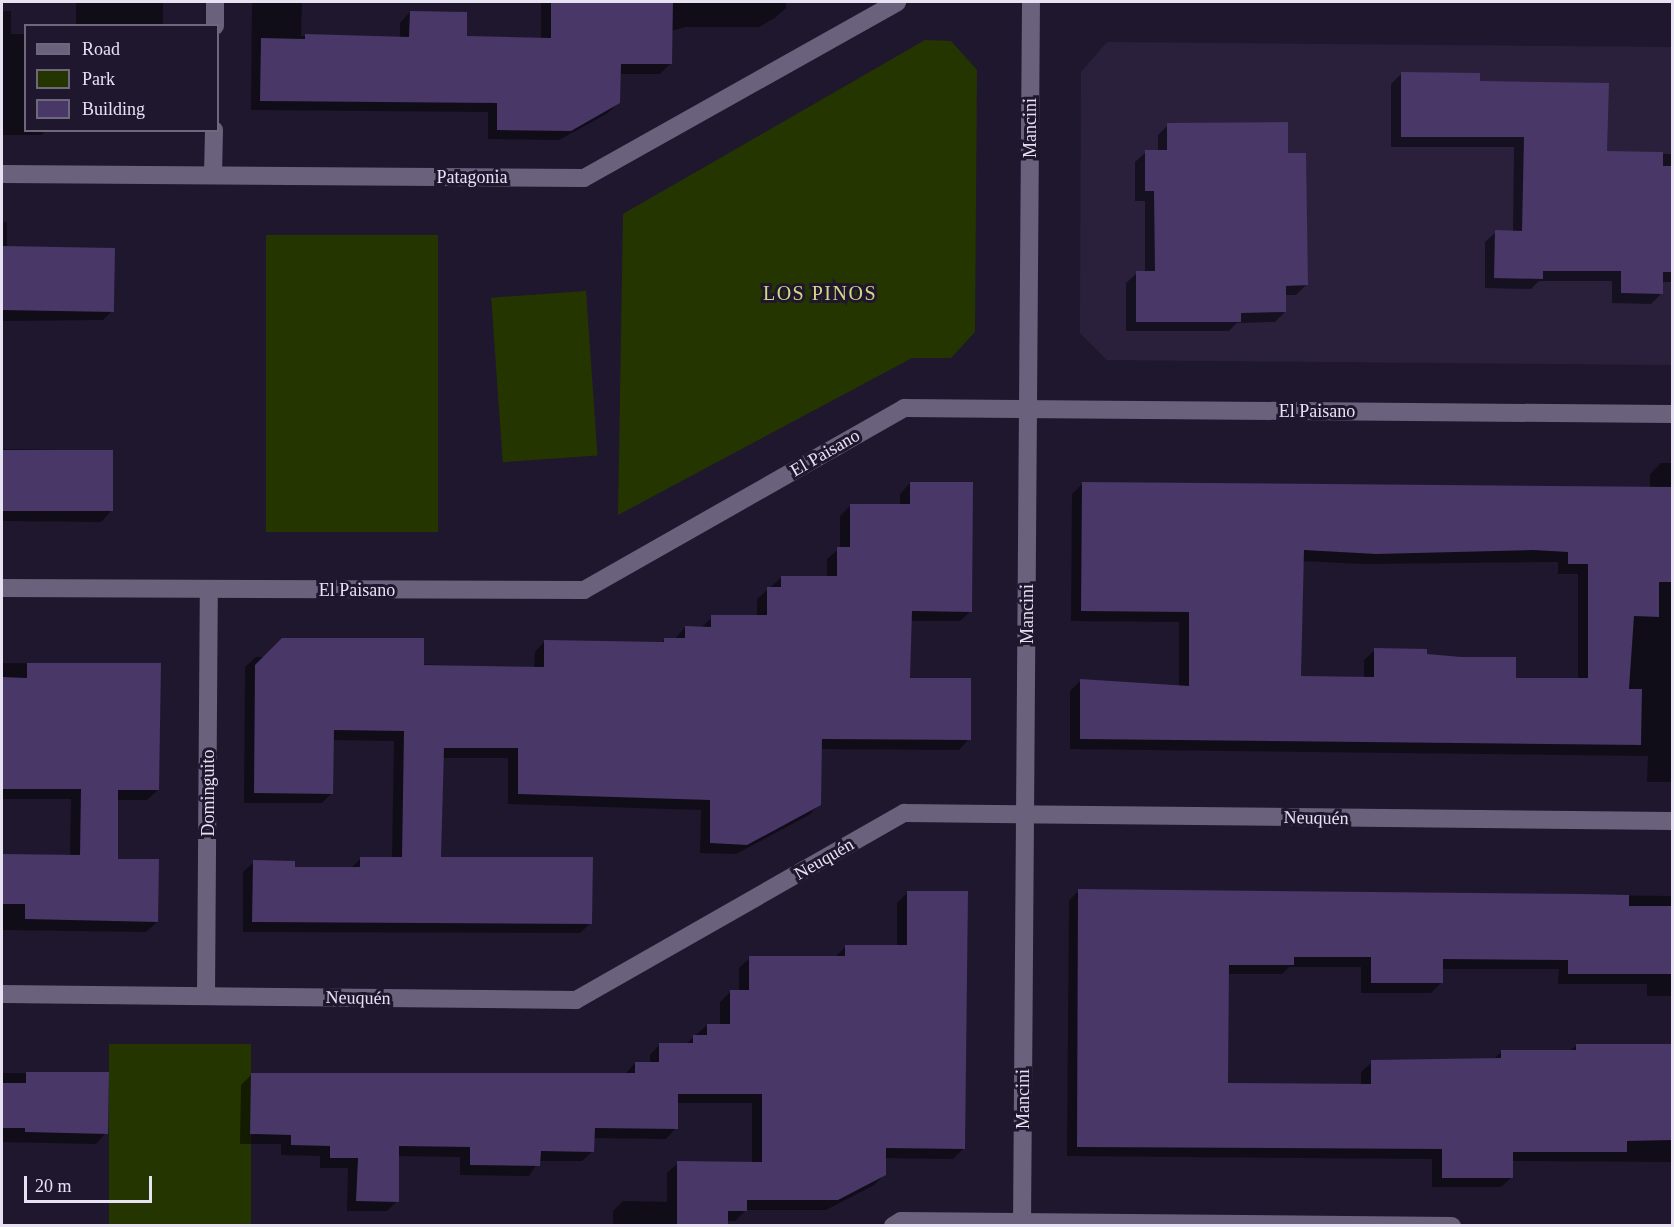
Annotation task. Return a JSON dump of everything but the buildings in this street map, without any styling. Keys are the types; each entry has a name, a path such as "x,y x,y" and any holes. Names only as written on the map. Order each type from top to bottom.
{"street":[{"path":"215,2 215,24"},
{"name":"Patagonia","path":"2,174 584,178 897,2"},
{"name":"Mancini","path":"1022,1224 1031,2"},
{"path":"213,175 214,132"},
{"name":"El Paisano","path":"2,588 584,590 904,408 1672,414"},
{"name":"Dominguito","path":"206,996 209,589"},
{"name":"Neuquén","path":"2,994 576,1000 904,813 1672,821"},
{"path":"893,1226 901,1221 1022,1224 1452,1226"}],"shaded area":[{"path":"1107,42 1672,47 1672,365 1107,360 1080,333 1081,72"}],"green space":[{"path":"925,40 951,41 977,70 975,332 951,358 912,358 618,515 623,214"},
{"path":"266,235 438,235 438,532 266,532"},
{"path":"586,291 598,456 503,462 491,298"},
{"path":"109,1044 251,1044 251,1226 109,1226"}],"district":[{"name":"LOS PINOS","path":"820,293"}]}
